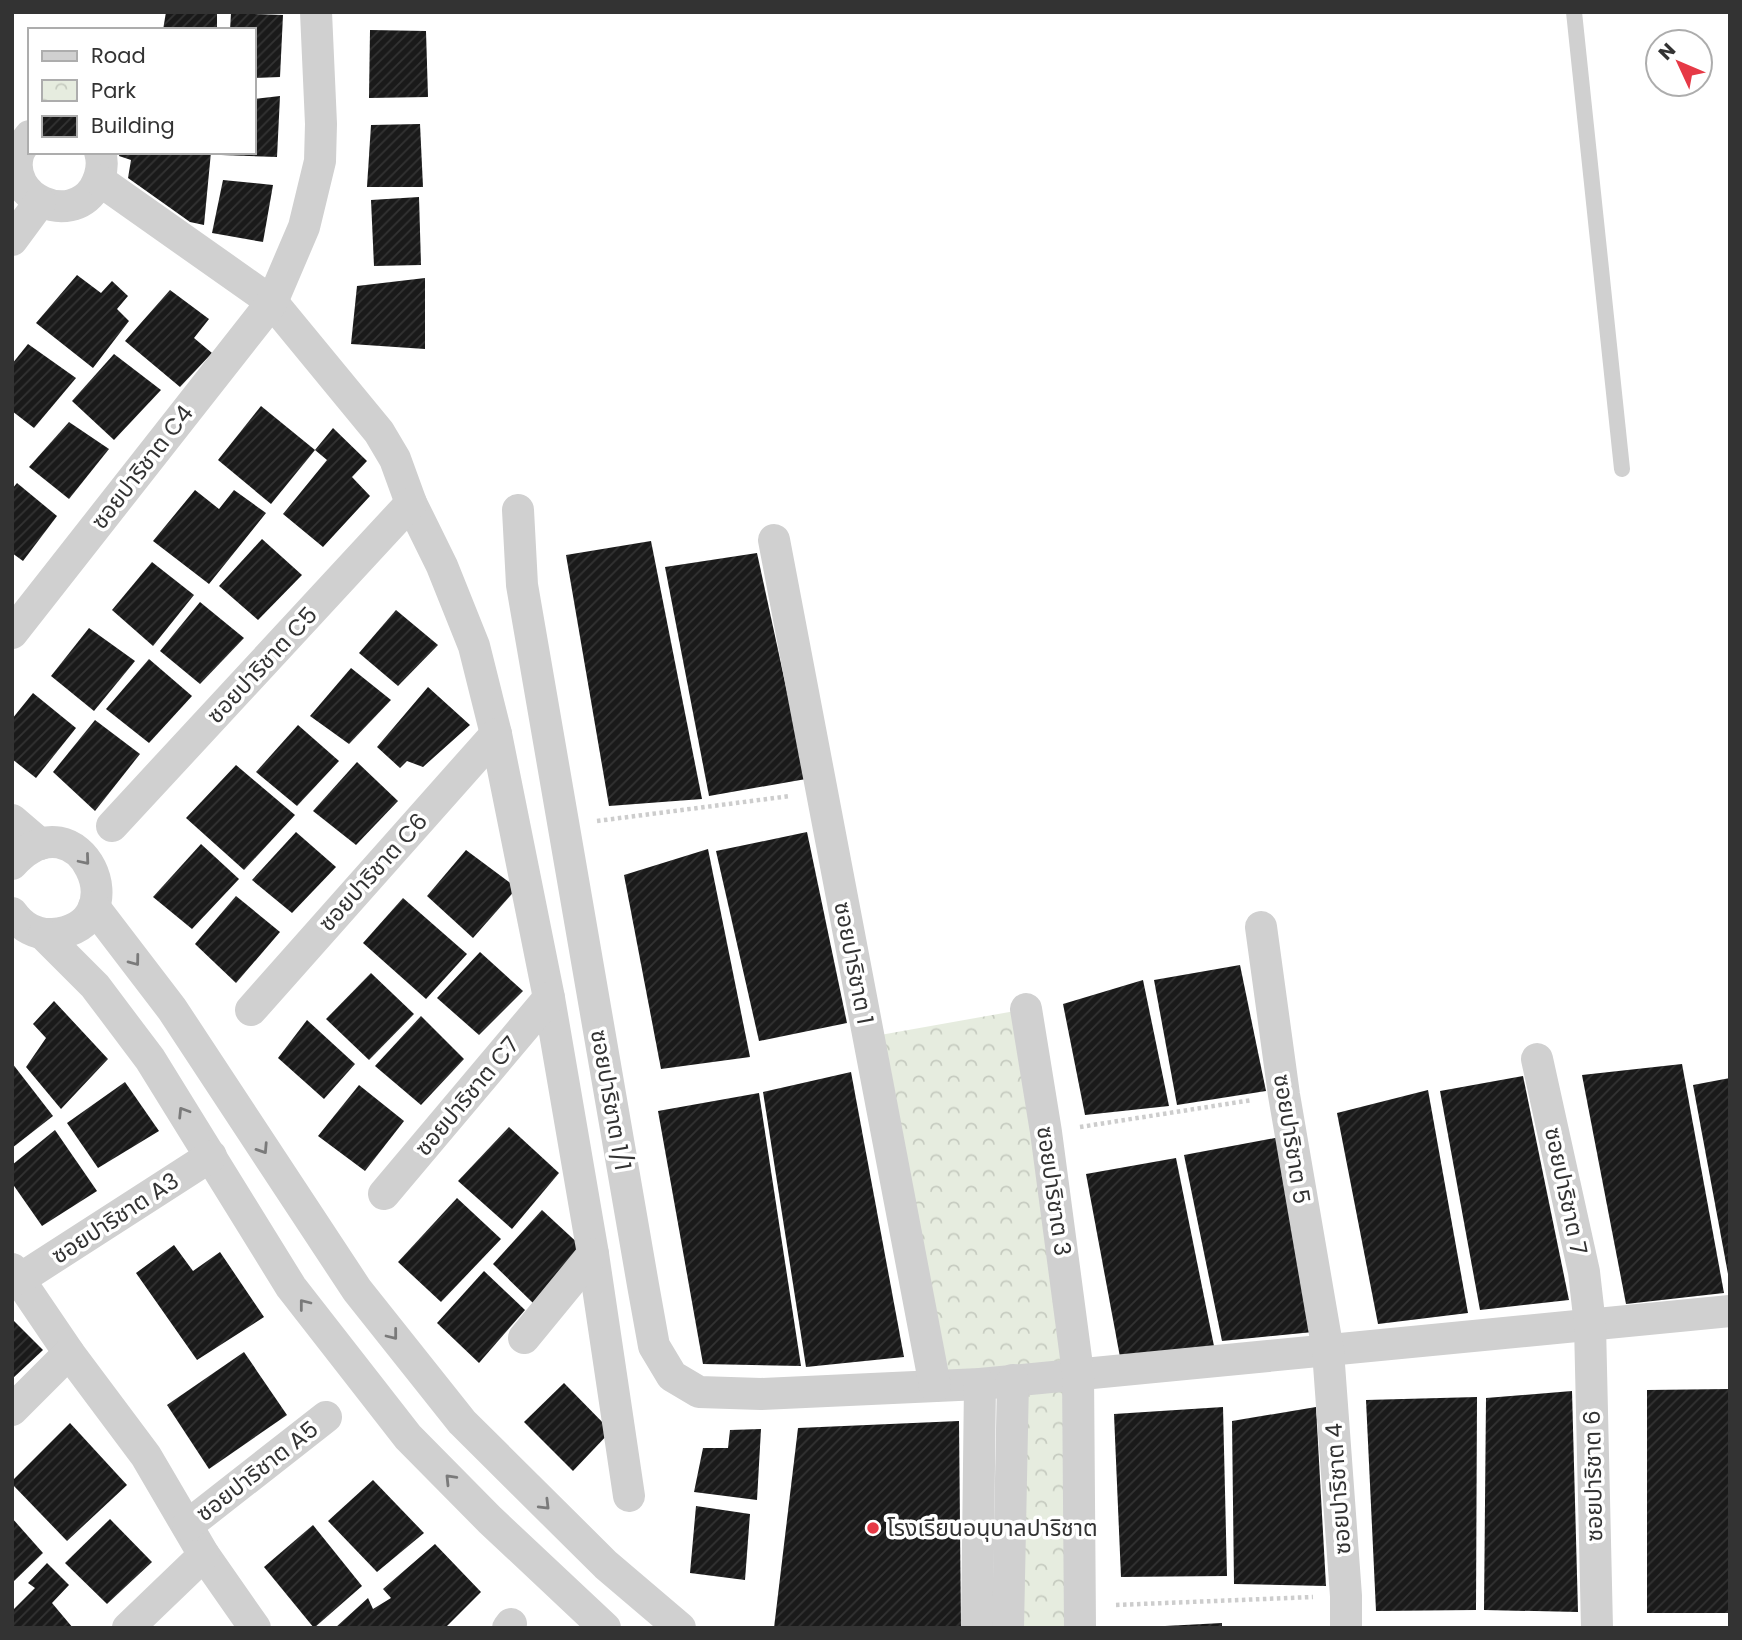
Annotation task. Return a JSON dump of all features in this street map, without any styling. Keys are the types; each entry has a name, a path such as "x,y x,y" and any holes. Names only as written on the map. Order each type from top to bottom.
{"street":[{"name":"ซอยปาริชาต C4","path":"12,633 272,302 304,227 320,161 316,12"},
{"path":"20,147 18,173 25,190 40,202 57,207 75,205 90,195 100,166 272,302 379,432 395,459 411,503 442,566 474,646 496,734 550,998 593,1254 629,1496"},
{"path":"12,240 40,202"},
{"name":"ซอยปาริชาต C5","path":"112,826 411,503"},
{"name":"ซอยปาริชาต 1/1","path":"518,510 522,585 654,1346 672,1376 699,1392 761,1394 980,1384 1730,1311"},
{"name":"ซอยปาริชาต 1","path":"774,540 935,1386"},
{"name":"ซอยปาริชาต C6","path":"251,1010 496,734"},
{"path":"12,820 40,844"},
{"path":"12,864 24,851 40,844 57,843 74,848 87,859 95,874 97,890 94,907 82,923 64,933 44,935 27,929 12,914"},
{"path":"94,907 172,1009 357,1290 462,1422 606,1565 680,1628"},
{"name":"ซอยปาริชาต 5","path":"1261,927 1284,1095 1328,1351"},
{"path":"44,935 95,986 142,1048 291,1287 408,1437 490,1520 605,1628"},
{"name":"ซอยปาริชาต C7","path":"384,1194 550,998"},
{"name":"ซอยปาริชาต 3","path":"1026,1009 1046,1132 1078,1373 1080,1617"},
{"name":"ซอยปาริชาต 7","path":"1537,1059 1584,1272 1590,1325"},
{"name":"ซอยปาริชาต A3","path":"16,1274 211,1156"},
{"path":"524,1338 593,1254"},
{"path":"16,1274 69,1353 146,1456 204,1555 255,1628"},
{"name":"ซอยปาริชาต 6","path":"1590,1325 1597,1628"},
{"name":"ซอยปาริชาต 4","path":"1328,1351 1346,1628"},
{"path":"12,1410 69,1353"},
{"path":"1008,1628 1013,1380"},
{"path":"977,1628 980,1384"},
{"name":"ซอยปาริชาต A5","path":"188,1525 326,1417"},
{"path":"128,1628 204,1555"}],"lane":[{"path":"1574,12 1622,469"}],"path":[{"path":"564,826 822,792"},
{"path":"1046,1132 1284,1095"},
{"path":"1080,1617 1346,1596"}],"green space":[{"path":"1026,1009 1078,1373 1080,1628 1004,1628 1013,1380 935,1386 869,1037"}],"building":[{"path":"166,12 217,12 217,28 163,28"},
{"path":"231,13 283,15 280,77 256,78 256,28 230,28"},
{"path":"370,30 426,31 428,97 369,98"},
{"path":"280,96 277,157 221,155 256,154 256,99"},
{"path":"420,124 423,187 367,187 371,125"},
{"path":"211,154 204,225 190,222 128,178 131,160 119,156"},
{"path":"223,180 273,185 263,242 212,233"},
{"path":"419,197 421,265 374,266 371,200"},
{"path":"77,275 101,293 112,281 128,296 117,309 129,321 93,368 36,323"},
{"path":"425,278 425,349 351,344 357,286"},
{"path":"170,290 209,319 194,338 212,353 180,387 125,341"},
{"path":"28,344 76,378 34,428 12,411 12,364"},
{"path":"114,354 161,390 114,440 72,401"},
{"path":"261,406 315,450 271,504 218,460"},
{"path":"69,422 109,449 69,499 29,467"},
{"path":"333,428 367,461 352,477 370,496 323,547 283,514 327,460 315,450"},
{"path":"17,483 57,516 23,561 12,553 12,489"},
{"path":"195,490 219,509 234,490 266,513 209,584 153,541"},
{"path":"262,539 302,575 258,620 219,586"},
{"path":"651,541 702,799 609,806 566,555"},
{"path":"757,553 806,779 709,796 665,567"},
{"path":"152,562 194,595 153,646 112,610"},
{"path":"200,602 244,638 200,684 160,651"},
{"path":"396,610 438,645 398,686 359,653"},
{"path":"89,628 135,661 94,711 51,676"},
{"path":"149,659 192,696 149,743 106,709"},
{"path":"351,668 391,700 349,744 310,716"},
{"path":"428,687 470,725 423,767 407,761 400,768 377,747"},
{"path":"33,693 76,728 36,778 12,759 12,719"},
{"path":"95,720 140,754 95,811 53,772"},
{"path":"298,725 339,761 297,806 256,772"},
{"path":"357,762 398,801 356,845 313,811"},
{"path":"236,765 295,815 244,870 186,818"},
{"path":"296,832 336,867 292,913 252,880"},
{"path":"807,832 847,1023 759,1041 716,851"},
{"path":"201,844 239,879 192,929 153,897"},
{"path":"708,849 750,1057 661,1069 624,875"},
{"path":"466,850 517,888 473,938 427,896"},
{"path":"236,896 280,932 236,983 195,944"},
{"path":"403,898 467,954 426,999 363,943"},
{"path":"480,952 523,991 479,1035 437,998"},
{"path":"1240,965 1266,1091 1177,1105 1154,980"},
{"path":"371,973 414,1014 369,1060 326,1019"},
{"path":"1143,980 1169,1106 1085,1115 1063,1004"},
{"path":"54,1001 108,1059 61,1109 26,1067 46,1038 33,1024"},
{"path":"421,1016 464,1059 421,1105 375,1066"},
{"path":"307,1020 355,1064 324,1099 278,1058"},
{"path":"12,1063 53,1116 12,1148"},
{"path":"1682,1064 1724,1293 1626,1304 1582,1075"},
{"path":"851,1072 904,1357 806,1367 763,1092"},
{"path":"1523,1076 1569,1300 1480,1310 1440,1091"},
{"path":"1730,1078 1730,1274 1728,1274 1693,1085"},
{"path":"125,1082 159,1131 98,1168 67,1123"},
{"path":"359,1085 404,1121 365,1171 318,1136"},
{"path":"1428,1090 1468,1313 1378,1324 1337,1113"},
{"path":"759,1093 801,1366 703,1364 658,1111"},
{"path":"509,1127 559,1173 512,1229 458,1181"},
{"path":"55,1130 97,1191 42,1226 12,1183 12,1165"},
{"path":"1280,1137 1313,1332 1222,1341 1184,1155"},
{"path":"1176,1158 1214,1346 1120,1357 1086,1174"},
{"path":"457,1198 501,1239 441,1302 398,1262"},
{"path":"542,1210 583,1248 533,1303 493,1264"},
{"path":"174,1245 193,1271 220,1252 264,1317 197,1360 136,1273"},
{"path":"484,1271 525,1310 479,1363 437,1323"},
{"path":"12,1319 43,1350 12,1379"},
{"path":"244,1352 287,1415 209,1469 167,1405"},
{"path":"564,1383 611,1431 573,1471 524,1422"},
{"path":"1730,1389 1730,1613 1647,1613 1647,1390"},
{"path":"1572,1391 1578,1612 1484,1610 1486,1398"},
{"path":"1477,1397 1476,1610 1376,1611 1366,1400"},
{"path":"1223,1407 1227,1576 1121,1577 1114,1414"},
{"path":"1316,1407 1326,1586 1234,1584 1232,1421"},
{"name":"โรงเรียนอนุบาลปาริชาต","path":"959,1421 961,1628 774,1628 798,1428"},
{"path":"70,1423 127,1485 67,1541 12,1481"},
{"path":"761,1429 757,1500 694,1492 703,1448 728,1448 730,1430"},
{"path":"373,1480 424,1533 377,1572 328,1521"},
{"path":"696,1506 750,1514 745,1580 690,1573"},
{"path":"12,1518 43,1553 12,1583"},
{"path":"110,1519 152,1562 107,1604 65,1563"},
{"path":"313,1525 362,1586 314,1628 264,1567"},
{"path":"435,1544 481,1592 445,1628 335,1628 368,1598 373,1609 391,1598 383,1589"},
{"path":"47,1563 69,1585 52,1603 73,1628 12,1628 12,1611 35,1588 28,1583"},
{"path":"1222,1623 1222,1628 1165,1628 1165,1626"}],"place":[{"name":"โรงเรียนอนุบาลปาริชาต","path":"873,1528"}]}
